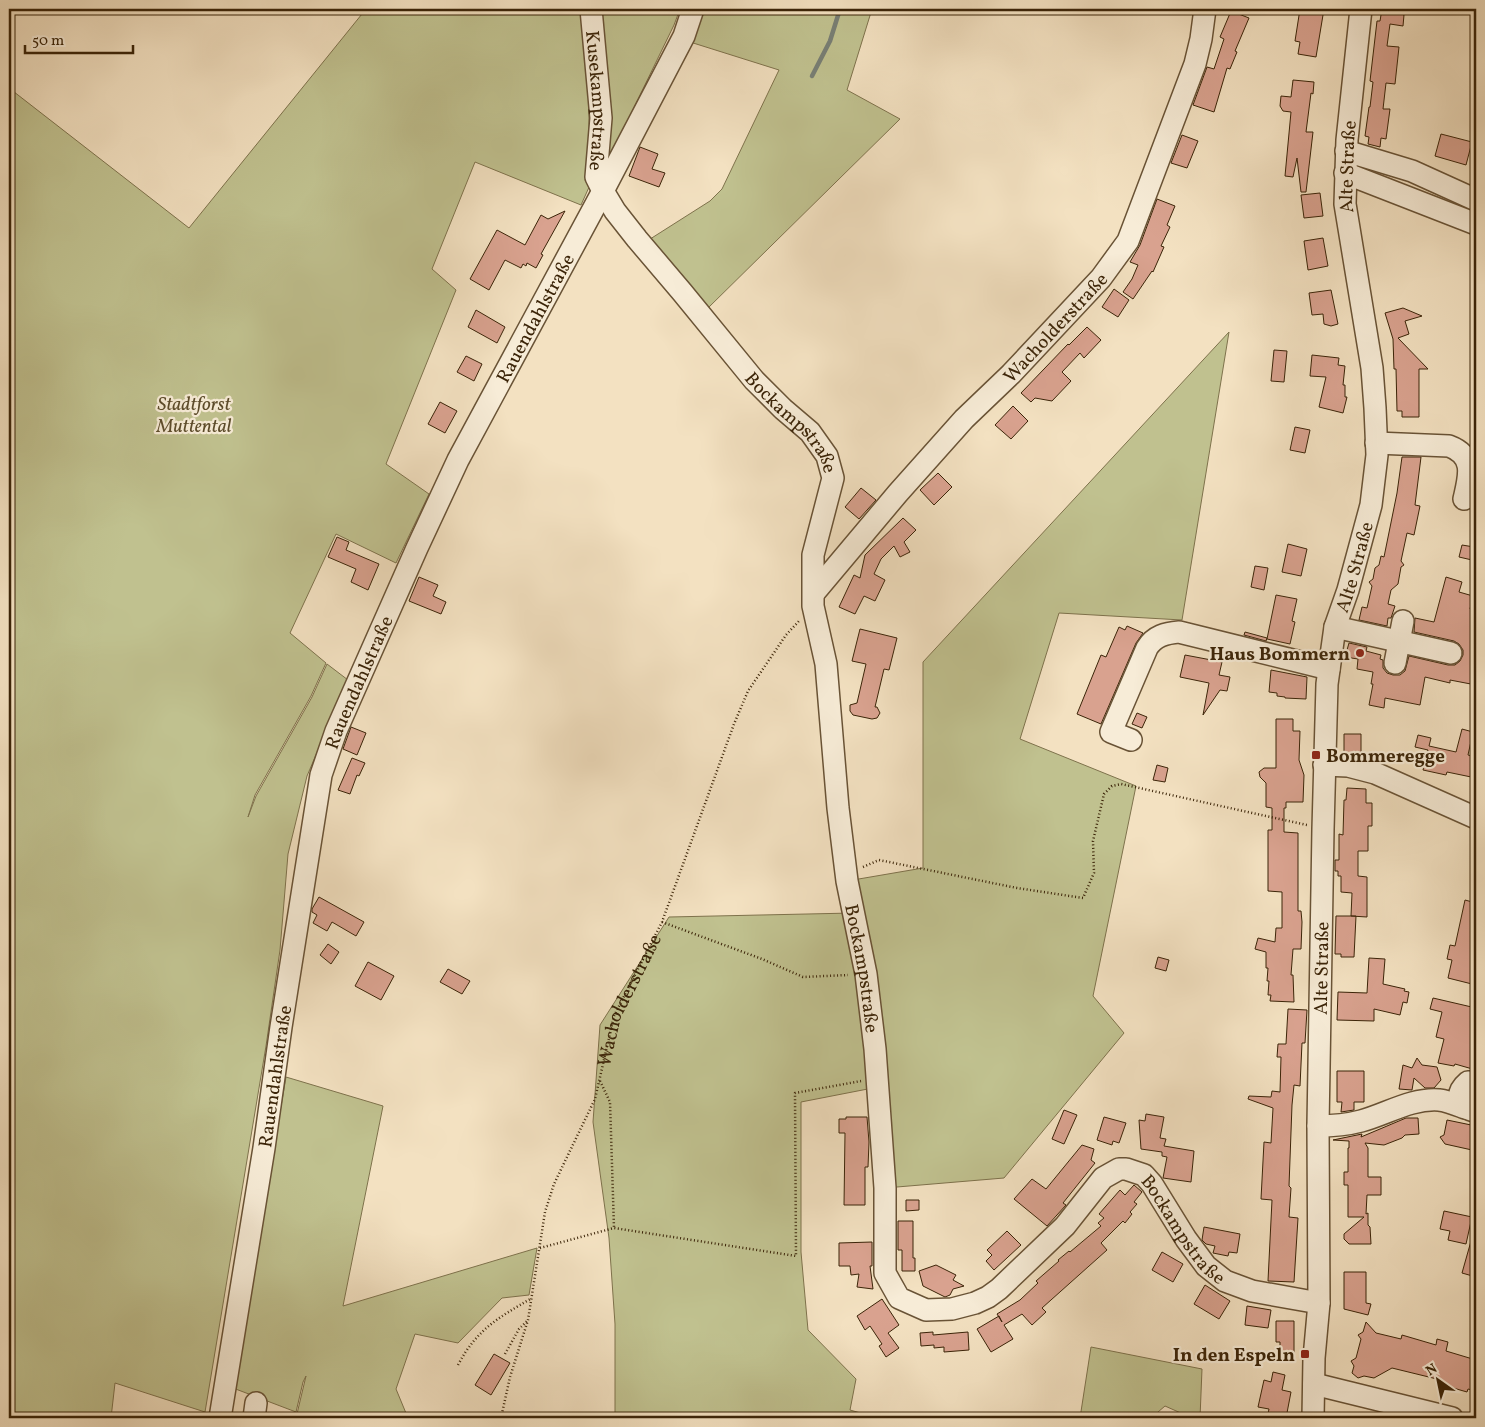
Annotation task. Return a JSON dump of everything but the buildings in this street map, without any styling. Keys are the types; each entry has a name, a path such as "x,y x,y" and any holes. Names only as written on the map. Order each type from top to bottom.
{"street":[{"name":"Kusekampstraße","path":"592,9 601,118 596,177 603,192"},
{"name":"Rauendahlstraße","path":"220,1418 264,1148 321,774 336,731 458,460 603,192 684,36 693,9"},
{"name":"Wacholderstraße","path":"813,600 898,493 964,419 1011,374 1101,278 1128,241 1195,64 1205,9"},
{"name":"Alte Straße","path":"1313,1418 1318,1303 1318,1126 1327,684 1335,627 1348,590 1371,505 1377,455 1372,368 1345,204 1346,152 1361,9"},
{"path":"1346,152 1412,172 1476,200"},
{"path":"1345,173 1476,224"},
{"name":"Bockampstraße","path":"603,192 615,212 754,380 783,409 810,432 827,456 833,478 813,555 813,600 826,664 838,808 846,874 866,974 878,1078 885,1188 885,1273 899,1298 926,1310 952,1309 975,1303 988,1297 1021,1269 1066,1226 1103,1178 1119,1169 1126,1169 1144,1175 1152,1184 1191,1246 1206,1266 1225,1281 1252,1291 1318,1303"},
{"path":"1376,443 1449,446 1454,448 1465,457 1470,472 1464,499"},
{"path":"1335,627 1401,631 1451,653"},
{"path":"1395,663 1401,631"},
{"path":"1130,740 1111,732 1147,648 1151,641 1164,634 1180,632 1329,669"},
{"path":"1324,765 1348,766 1374,774 1476,818"},
{"path":"1471,1110 1462,1105 1460,1092 1468,1082 1476,1082"},
{"path":"1318,1126 1338,1126 1362,1121 1412,1103 1426,1100 1441,1100 1471,1110"},
{"path":"1314,1384 1452,1418"}],"path":[{"name":"Wacholderstraße","path":"501,1418 510,1377 528,1320 545,1212 554,1184 595,1099 614,1016 662,922 734,724 748,692 786,635 813,600"},
{"path":"846,874 879,860 1017,888 1083,898 1094,873 1093,840 1104,794 1112,786 1121,784 1323,829"},
{"path":"662,922 762,959 803,977 866,974"},
{"path":"540,1248 614,1228 796,1256 795,1093 878,1078"},
{"path":"600,1080 610,1102 614,1228"},
{"path":"458,1365 476,1336 504,1315 532,1298"},
{"path":"505,1354 519,1329 528,1320"}],"green space":[{"name":"Stadtforst Muttental","path":"366,9 585,9 588,52 590,185 581,205 475,162 432,269 456,290 386,464 429,494 396,563 336,534 290,633 326,663 311,696 255,795 248,817 256,796 312,697 327,664 348,680 307,776 288,854 280,950 266,1046 205,1412 115,1383 111,1418 9,1418 9,88 189,228"},
{"path":"598,9 680,9 608,161"},
{"path":"701,9 872,9 847,90 900,119 708,308 647,241 710,201 722,189 779,70 690,42"},
{"path":"1229,332 1182,620 1059,613 1020,739 1136,786 1093,996 1124,1033 1004,1178 885,1188 878,1087 801,1102 801,1252 808,1330 856,1379 850,1410 878,1418 615,1418 615,1324 609,1238 593,1122 600,1025 669,917 853,913 847,881 923,868 923,662"},
{"path":"286,1077 383,1106 343,1306 537,1248 529,1295 502,1298 458,1343 415,1334 396,1389 408,1418 296,1418 306,1376 296,1412 233,1388"},
{"path":"1091,1347 1202,1369 1200,1418 1192,1418 1165,1406 1151,1418 1080,1418"}],"waterway":[{"path":"812,76 830,41 840,9"}],"place":[{"name":"Haus Bommern","path":"1360,653"},
{"name":"Bommeregge","path":"1316,755"},
{"name":"In den Espeln","path":"1305,1354"}]}
